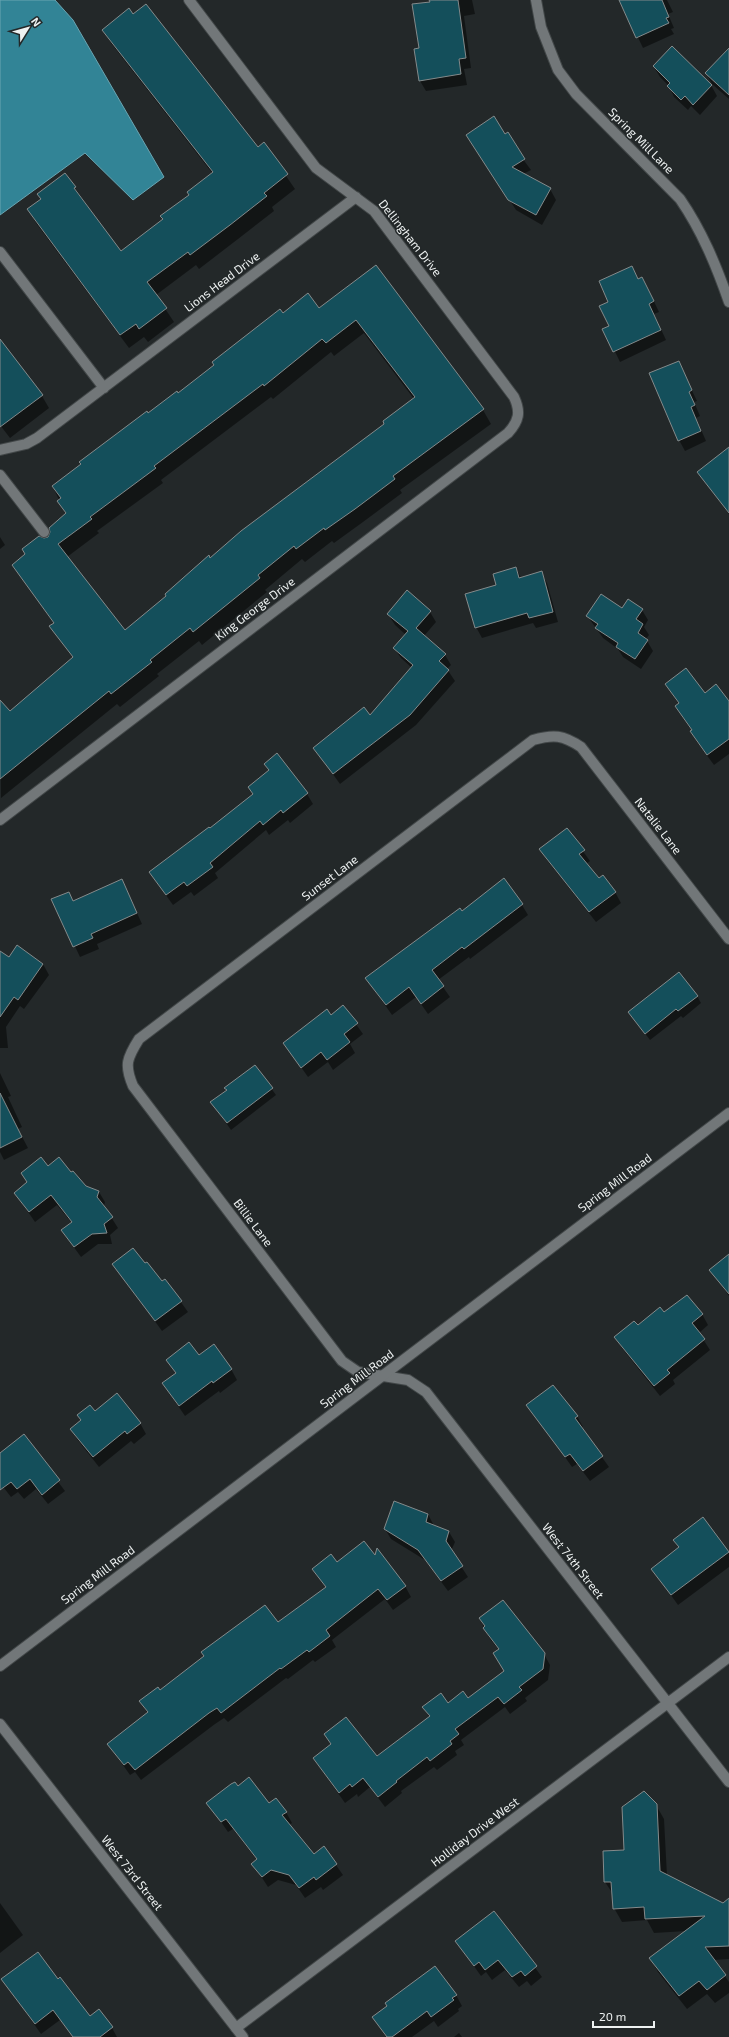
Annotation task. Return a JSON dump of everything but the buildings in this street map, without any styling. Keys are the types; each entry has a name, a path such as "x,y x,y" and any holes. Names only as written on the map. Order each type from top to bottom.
{"street":[{"name":"Dellingham Drive","path":"189,0 316,168 374,211 514,397 519,413"},
{"name":"Spring Mill Lane","path":"536,0 541,27 558,70 576,94 680,199 690,213 711,252 729,302"},
{"name":"Lions Head Drive","path":"0,450 26,444 37,438 356,197"},
{"path":"0,252 104,388"},
{"name":"King George Drive","path":"0,820 508,433 514,426 519,413"},
{"path":"0,475 44,532"},
{"name":"Sunset Lane","path":"127,1060 139,1039 534,740 551,735 560,737"},
{"name":"Natalie Lane","path":"560,737 569,739 581,747 729,940"},
{"name":"Billie Lane","path":"127,1060 128,1073 133,1086 342,1361 358,1372 374,1376 383,1375"},
{"name":"Spring Mill Road","path":"0,1666 729,1113"},
{"name":"West 74th Street","path":"383,1375 408,1380 426,1392 729,1782"},
{"name":"Holliday Drive West","path":"236,2028 729,1657"},
{"name":"West 73rd Street","path":"0,1724 243,2037"}],"water":[{"path":"0,0 55,0 73,20 164,177 133,200 85,153 0,215"}]}
